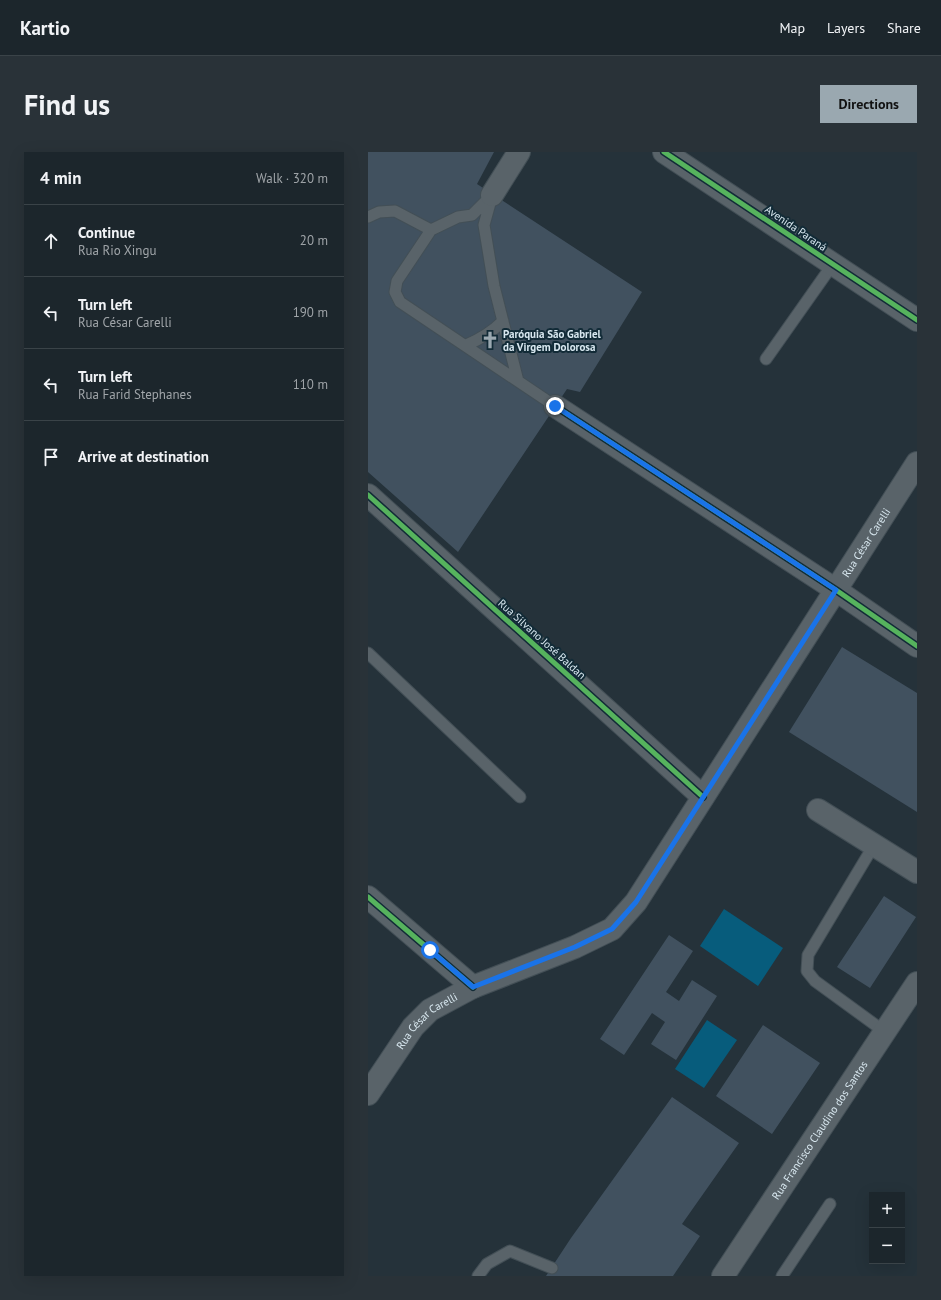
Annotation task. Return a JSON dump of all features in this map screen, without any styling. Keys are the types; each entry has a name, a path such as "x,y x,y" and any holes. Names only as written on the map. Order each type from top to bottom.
{"street":[{"path":"492,195 519,152"},
{"name":"Avenida Paraná","path":"664,152 917,320"},
{"path":"555,406 836,590 917,646"},
{"name":"Rua César Carelli","path":"368,1094 412,1027 430,1010 473,987 575,947 612,929 636,902 917,463"},
{"name":"Rua Silvano José Baldan","path":"368,495 703,797"},
{"path":"818,810 917,872"},
{"path":"368,897 473,987"},
{"name":"Rua Francisco Claudino dos Santos","path":"727,1275 917,984"}],"lane":[{"path":"492,195 472,215 458,217 431,230 397,281 395,292 400,302 555,406"},
{"path":"492,195 484,225 494,286 518,381"},
{"path":"368,217 379,212 394,211 431,230"},
{"path":"472,215 484,225"},
{"path":"766,359 833,264"},
{"path":"466,345 479,340 503,321"},
{"path":"368,653 520,797"},
{"path":"874,845 808,955 807,971 815,981 885,1032"},
{"path":"782,1276 830,1204"},
{"path":"478,1276 487,1264 510,1251 552,1268"}],"shaded area":[{"path":"724,909 783,948 758,986 700,946"},
{"path":"707,1020 737,1040 704,1088 675,1069"}],"building":[{"name":"Paróquia São Gabriel da Virgem Dolorosa","path":"368,152 494,152 477,184 642,292 580,392 567,389 458,552 368,472"},
{"path":"842,647 917,693 917,812 789,732"},
{"path":"884,896 916,917 870,988 837,967"},
{"path":"669,935 693,951 666,992 679,1001 692,980 717,996 676,1060 651,1044 665,1022 652,1013 624,1055 600,1039"},
{"path":"763,1025 820,1063 772,1134 716,1096"},
{"path":"672,1097 739,1143 682,1224 700,1236 673,1276 546,1276 571,1238"}],"cycle path":[{"path":"664,152 917,320"},
{"path":"555,406 836,590 917,646"},
{"path":"368,495 703,797"},
{"path":"368,897 473,987"}],"place":[{"name":"Paróquia São Gabriel da Virgem Dolorosa","path":"490,340"}],"route":[{"path":"430,950 473,987 575,947 612,929 636,902 836,590 555,406"}]}
